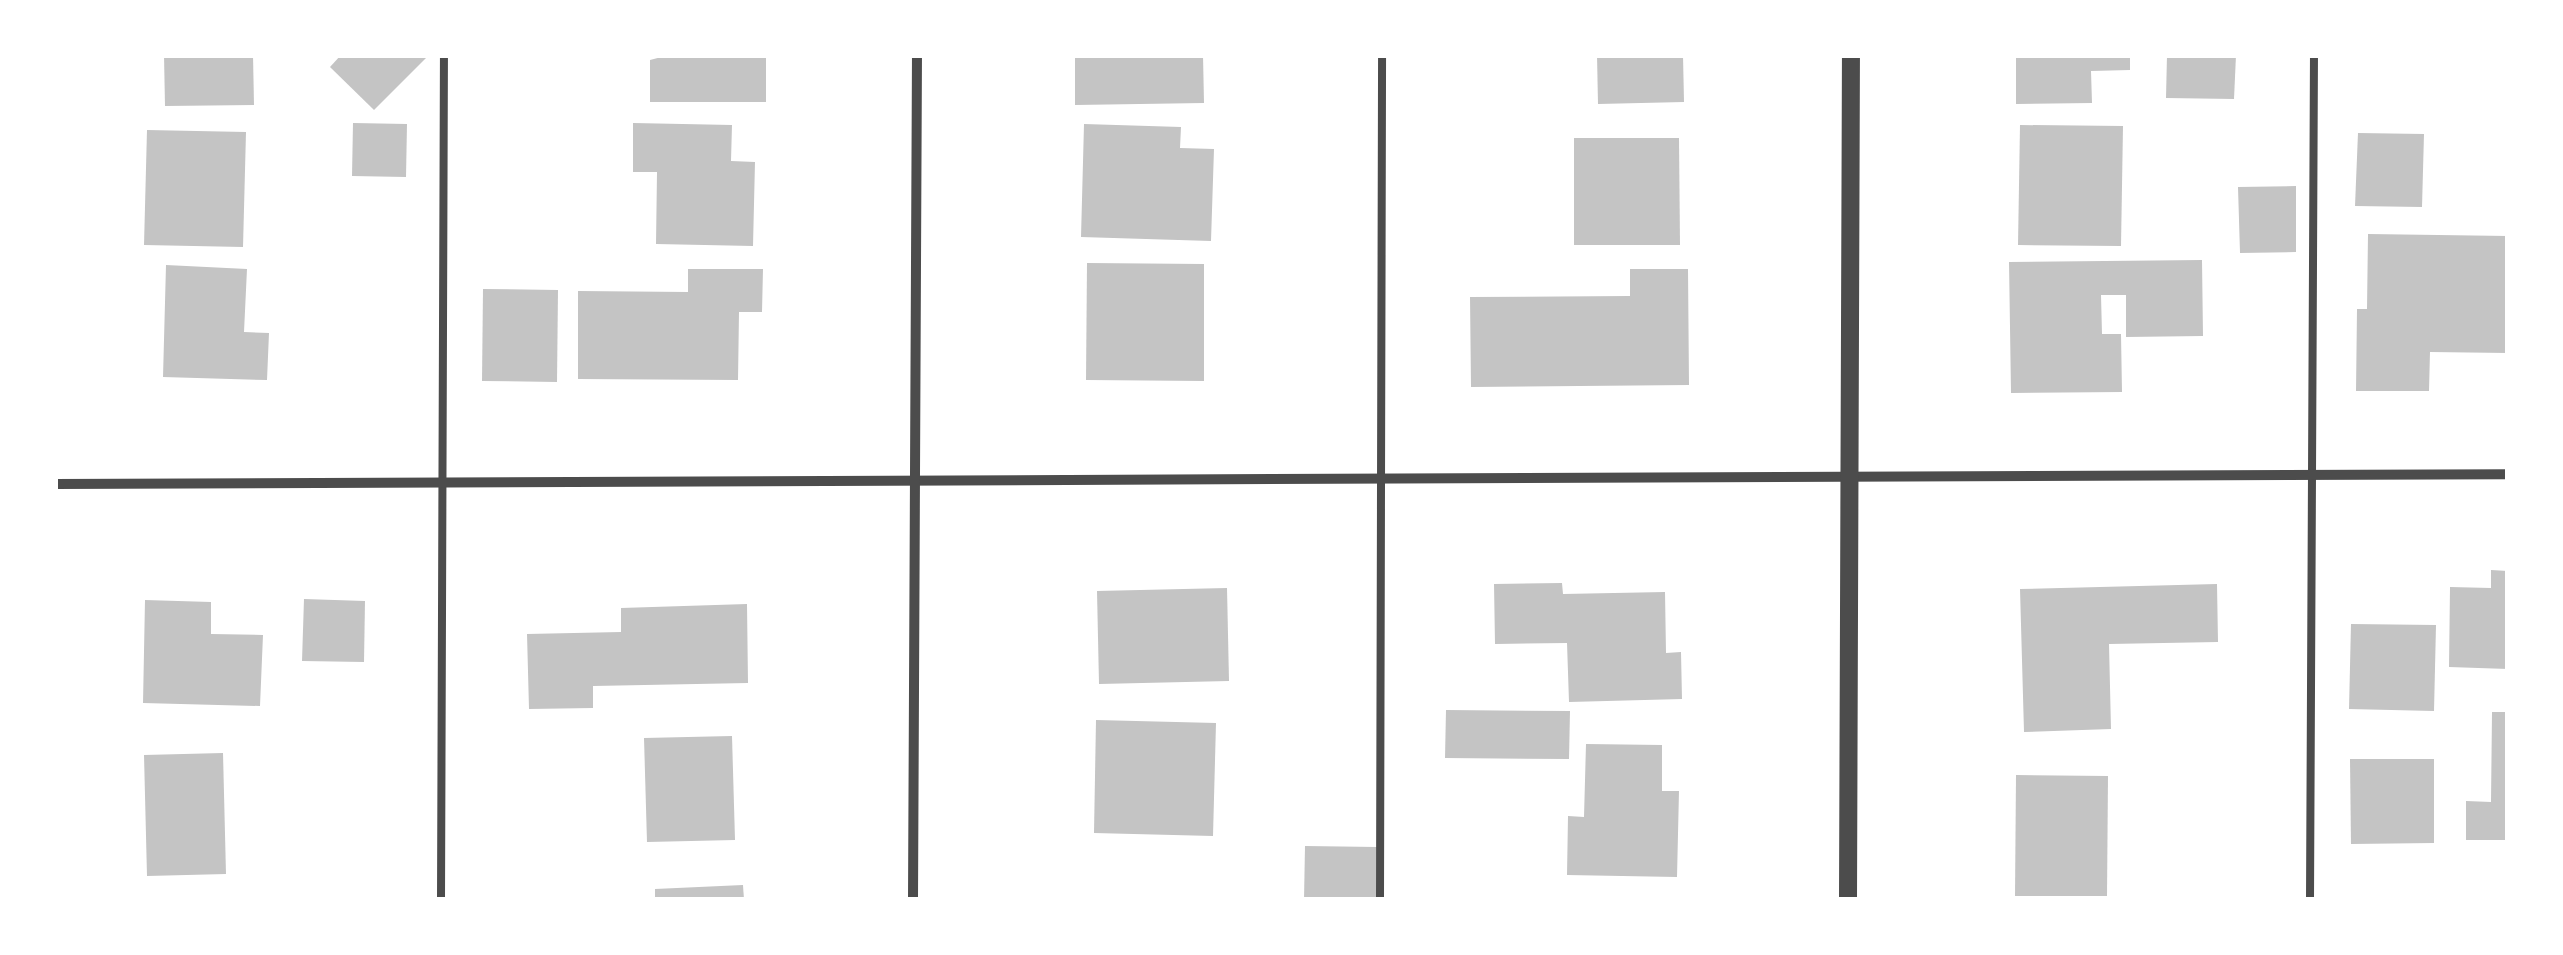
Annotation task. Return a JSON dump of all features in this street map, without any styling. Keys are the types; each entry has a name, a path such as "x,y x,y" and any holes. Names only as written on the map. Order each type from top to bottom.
{"street":[{"path":"913,900 917,55"},
{"path":"1848,900 1851,55"},
{"path":"55,484 442,480 1382,482 2508,474"}],"lane":[{"path":"441,900 444,55"},
{"path":"1380,900 1382,55"},
{"path":"2310,900 2314,55"}],"building":[{"path":"164,55 253,55 254,105 165,106"},
{"path":"341,55 429,55 374,110 330,67"},
{"path":"669,55 766,57 766,102 650,102 650,60"},
{"path":"1075,55 1203,55 1204,103 1075,105"},
{"path":"1597,55 1683,55 1684,102 1598,104"},
{"path":"2016,55 2130,55 2130,70 2091,71 2092,103 2016,104"},
{"path":"2167,55 2236,55 2234,99 2166,98"},
{"path":"353,123 407,124 406,177 352,176"},
{"path":"633,123 732,125 731,161 755,162 753,246 656,244 657,172 633,172"},
{"path":"1084,124 1181,127 1180,148 1214,149 1211,241 1081,237"},
{"path":"2020,125 2123,126 2121,246 2018,245"},
{"path":"147,130 246,132 243,247 144,245"},
{"path":"2358,133 2424,134 2422,207 2355,206"},
{"path":"1574,138 1679,138 1680,245 1574,245"},
{"path":"2296,186 2296,252 2240,253 2238,187"},
{"path":"2368,234 2508,236 2508,353 2430,352 2429,391 2356,391 2357,309 2367,309"},
{"path":"2202,260 2203,336 2126,337 2126,295 2101,295 2102,334 2121,334 2122,392 2011,393 2009,262"},
{"path":"1087,263 1204,264 1204,381 1086,380"},
{"path":"166,265 247,269 244,332 269,333 267,380 163,377"},
{"path":"688,269 763,269 762,312 739,312 738,380 578,379 578,291 688,292"},
{"path":"1630,269 1688,269 1689,385 1471,387 1470,297 1630,296"},
{"path":"483,289 558,290 557,382 482,381"},
{"path":"2491,570 2508,571 2508,669 2449,667 2450,587 2491,588"},
{"path":"1562,583 1563,594 1665,592 1666,653 1681,652 1682,699 1569,702 1567,643 1495,644 1494,584"},
{"path":"2217,584 2218,642 2109,644 2111,729 2024,732 2020,589"},
{"path":"1227,588 1229,681 1099,684 1097,591"},
{"path":"304,599 365,601 364,662 302,661"},
{"path":"145,600 211,602 211,634 263,635 260,706 143,703"},
{"path":"747,604 748,683 593,686 593,708 529,709 527,634 621,632 621,608"},
{"path":"2351,624 2436,625 2434,711 2349,709"},
{"path":"1446,710 1570,711 1569,759 1445,758"},
{"path":"2492,712 2508,712 2508,840 2466,840 2466,801 2491,802"},
{"path":"1096,720 1216,723 1213,836 1094,833"},
{"path":"732,736 735,840 647,842 644,738"},
{"path":"1586,744 1662,745 1662,791 1679,791 1677,877 1567,875 1568,816 1584,817"},
{"path":"223,753 226,874 147,876 144,755"},
{"path":"2350,759 2434,759 2434,843 2351,844"},
{"path":"2016,775 2108,776 2107,896 2015,896"},
{"path":"1305,846 1377,847 1376,900 1304,900"},
{"path":"743,885 744,900 655,900 655,889"}]}
